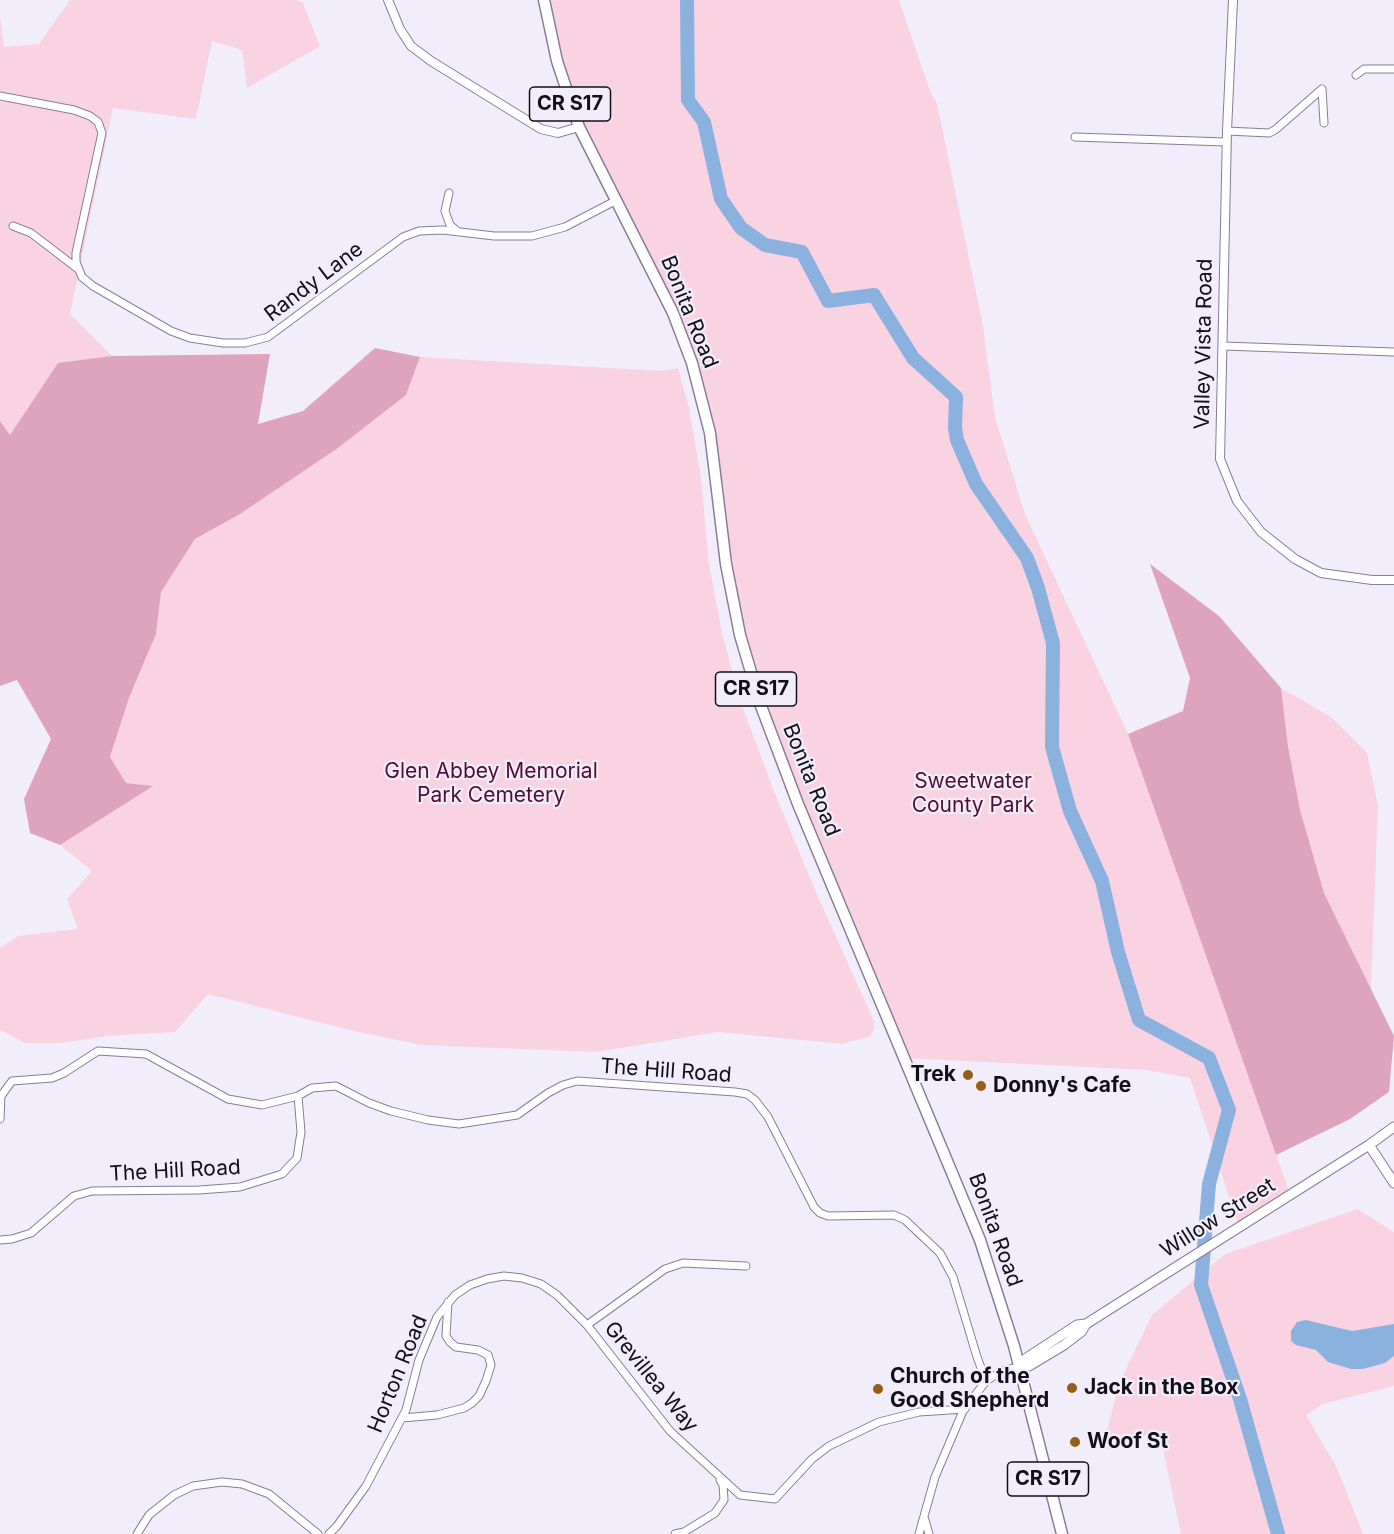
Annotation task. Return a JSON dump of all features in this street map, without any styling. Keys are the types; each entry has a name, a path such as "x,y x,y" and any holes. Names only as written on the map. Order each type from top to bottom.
{"main road":[{"name":"Bonita Road","path":"544,0 557,61 579,126 673,313 692,363 710,433 726,564 738,625 761,706 798,804 980,1240 1019,1367 1062,1534"},
{"name":"Willow Street","path":"1019,1367 1025,1359 1077,1325 1086,1324 1394,1127"},
{"path":"1369,1145 1394,1183"}],"street":[{"path":"388,0 400,29 411,46 431,61 541,129 558,133 579,126"},
{"name":"Valley Vista Road","path":"1233,0 1226,142 1220,459 1237,501 1261,532 1295,559 1321,573 1372,580 1394,580"},
{"path":"1356,75 1364,69 1394,69"},
{"path":"1227,131 1269,133 1322,89 1324,123"},
{"path":"0,96 74,110 98,122 102,134 76,253 76,262 80,270"},
{"path":"1075,137 1226,142"},
{"path":"448,193 446,211 450,225 457,231"},
{"name":"Randy Lane","path":"13,226 31,233 80,270 82,276 93,286 171,331 190,338 223,343 245,343 268,337 403,237 426,230 494,236 532,236 565,227 615,201"},
{"path":"1223,346 1394,352"},
{"name":"The Hill Road","path":"0,1119 1,1096 12,1081 52,1078 98,1051 146,1054 228,1099 262,1105 298,1096 312,1088 336,1086 369,1103 391,1111 428,1120 459,1124 517,1115 548,1093 577,1081 747,1094 755,1100 768,1117 814,1207 820,1213 828,1216 894,1215 905,1220 940,1253 953,1277 986,1381"},
{"name":"The Hill Road","path":"0,1240 31,1233 74,1196 92,1191 199,1190 240,1187 282,1174 297,1158 301,1132 298,1096"},
{"name":"Grevillea Way","path":"746,1266 683,1263 665,1269 587,1325 670,1431 740,1495 775,1499 812,1459 829,1446 879,1422 919,1412 965,1409"},
{"name":"Horton Road","path":"329,1534 338,1526 366,1486 410,1401 424,1345 437,1317 448,1302 462,1290 478,1281 495,1277 522,1278 549,1289 587,1325"},
{"path":"402,1418 437,1415 464,1408 479,1396 490,1371 488,1354 484,1351 456,1347 446,1336 448,1302"},
{"path":"919,1534 935,1477 965,1409 986,1381 1002,1371 1019,1367"},
{"path":"675,1534 684,1532 715,1512 724,1500 723,1485 718,1476"},
{"path":"137,1534 149,1515 174,1494 193,1486 222,1482 242,1484 269,1494 318,1534"},
{"path":"924,1517 929,1534"}],"green space":[{"path":"70,0 296,0 303,3 320,46 247,88 242,50 212,41 196,119 113,108 70,314 112,356 56,367 10,435 0,421 0,15 4,47 39,44"},
{"name":"Sweetwater County Park","path":"545,0 899,0 931,94 937,103 983,326 995,417 1025,514 1128,734 1290,1194 1239,1227 1190,1078 1146,1070 904,1058 799,804 744,649 714,468 689,355 579,127"},
{"name":"Glen Abbey Memorial Park Cemetery","path":"420,357 662,371 678,368 689,408 701,477 709,564 722,633 741,703 775,794 874,1021 874,1030 870,1036 843,1044 718,1032 597,1052 421,1045 354,1031 208,994 175,1032 106,1036 62,1043 25,1043 0,1030 0,948 18,936 78,929 67,899 92,871 60,845 152,786 126,783 110,758 129,698 156,634 161,592 195,539 240,514 338,448 406,395"},
{"path":"1281,688 1331,717 1367,753 1378,805 1371,990 1324,893 1300,811 1288,746"},
{"path":"1358,1209 1394,1232 1394,1386 1323,1404 1306,1415 1337,1468 1363,1534 1181,1534 1159,1431 1102,1451 1119,1383 1152,1315 1225,1254"}],"shaded area":[{"path":"375,348 420,357 406,395 338,448 240,514 195,539 161,592 156,634 129,698 110,757 126,783 153,786 60,845 30,833 24,799 51,739 17,680 0,686 0,421 10,435 58,363 112,356 270,354 258,424 303,411"},
{"path":"1150,564 1219,616 1281,688 1288,746 1300,810 1324,893 1394,1036 1389,1092 1350,1119 1276,1155 1128,734 1183,711 1190,678"}],"water":[{"path":"1196,1285 1198,1285 1236,1394 1233,1394"},
{"path":"1306,1320 1352,1331 1394,1324 1394,1356 1385,1363 1363,1369 1351,1369 1328,1362 1316,1350 1296,1345 1291,1341 1291,1331 1297,1322"}],"waterway":[{"path":"687,0 688,100 704,122 721,199 741,228 765,245 802,252 828,301 874,295 913,358 956,397 957,440 976,484 1027,558 1053,643 1052,747 1070,811 1102,881 1118,952 1139,1020 1209,1058 1229,1110 1209,1184 1201,1285 1240,1399 1278,1534"}],"place":[{"name":"Trek","path":"968,1075"},
{"name":"Donny's Cafe","path":"981,1086"},
{"name":"Jack in the Box","path":"1072,1388"},
{"name":"Church of the Good Shepherd","path":"878,1389"},
{"name":"Woof St","path":"1075,1442"}]}
